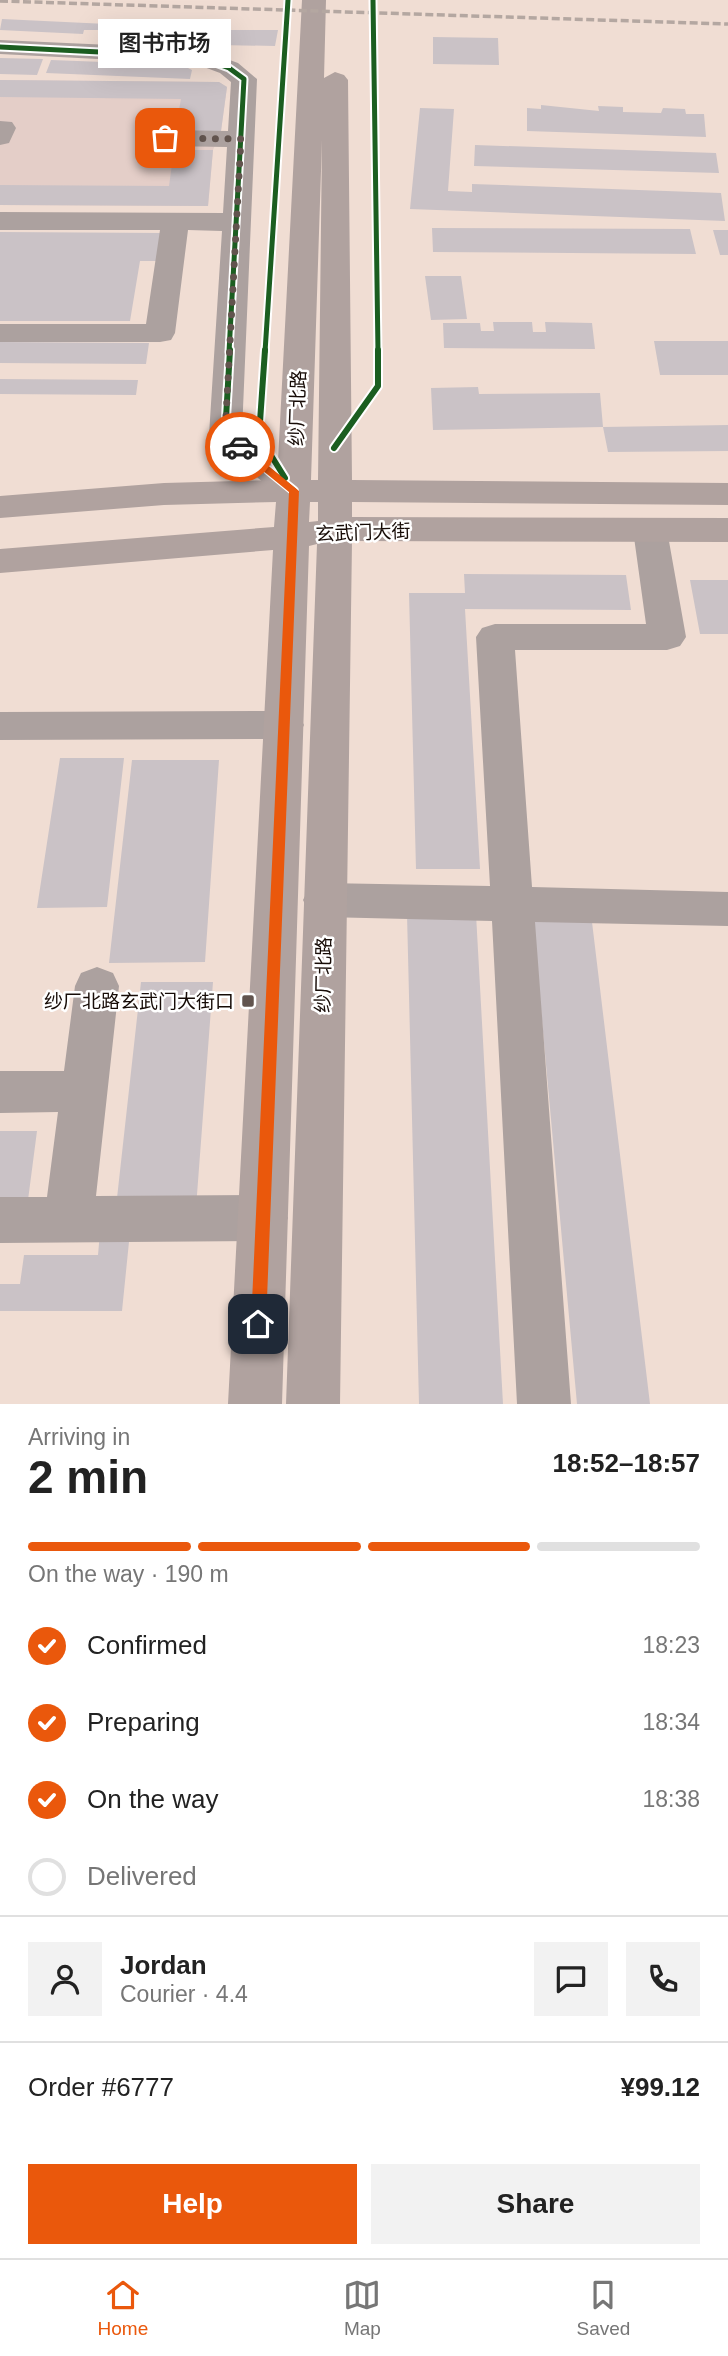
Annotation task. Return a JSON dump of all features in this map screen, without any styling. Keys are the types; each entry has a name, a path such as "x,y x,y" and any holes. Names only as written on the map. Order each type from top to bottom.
{"main road":[{"name":"纱厂北路","path":"314,0 294,491 321,519"},
{"name":"纱厂北路","path":"313,1404 324,900 321,519 336,0"},
{"name":"玄武门大街","path":"0,507 164,494 294,491 321,519 650,530 728,530"},
{"name":"玄武门大街","path":"0,561 321,519 728,494"},
{"name":"纱厂北路","path":"255,1404 285,725 321,519"}],"street":[{"path":"0,47 186,55 229,68 244,79 225,435 294,491"},
{"path":"165,138 241,139"},
{"path":"0,221 237,222"},
{"path":"0,334 160,333 175,222"},
{"path":"544,1404 495,637 667,637 650,530"},
{"path":"0,726 285,725"},
{"path":"324,900 728,909"},
{"path":"69,1220 97,986"},
{"path":"0,1092 85,1091"},
{"path":"0,1220 263,1219"}],"shaded area":[{"path":"0,80 219,82 227,87 221,131 213,150 208,206 0,205"}],"building":[{"path":"2,19 149,26 148,30 278,30 275,46 118,43 122,30 84,30 83,34 0,30"},
{"path":"433,37 498,38 499,65 433,64"},
{"path":"0,58 43,59 37,75 0,74"},
{"path":"51,60 182,65 192,70 190,79 46,73"},
{"path":"0,80 219,82 227,87 221,131 175,131 181,99 0,97"},
{"path":"541,105 599,111 598,106 623,107 623,112 661,113 663,108 685,109 686,114 704,114 706,137 527,131 527,108 541,109"},
{"path":"420,108 454,109 448,191 472,192 472,184 721,193 725,221 410,209"},
{"path":"475,145 716,153 719,173 474,166"},
{"path":"174,150 213,150 208,206 0,205 0,185 169,186"},
{"path":"432,228 690,229 696,254 433,252"},
{"path":"713,230 728,230 728,255 720,255"},
{"path":"0,232 164,233 159,261 140,261 130,321 0,321"},
{"path":"425,276 461,276 467,319 431,320"},
{"path":"493,322 532,322 533,332 546,332 545,322 592,323 595,349 444,348 443,323 480,323 481,331 494,331"},
{"path":"654,341 728,341 728,375 660,375"},
{"path":"0,342 149,343 146,364 0,363"},
{"path":"0,379 138,380 136,395 0,394"},
{"path":"478,387 479,394 600,393 603,427 433,430 431,388"},
{"path":"728,425 728,451 608,452 603,427"},
{"path":"464,574 626,575 631,610 465,609 480,869 416,869 409,593 465,593"},
{"path":"690,580 728,580 728,634 700,634"},
{"path":"60,758 124,758 107,907 37,908"},
{"path":"132,760 219,760 205,962 109,963"},
{"path":"407,914 476,914 503,1404 419,1404"},
{"path":"533,922 592,922 650,1404 577,1404"},
{"path":"141,982 213,982 196,1208 116,1207"},
{"path":"0,1131 37,1131 28,1200 0,1201"},
{"path":"100,1232 130,1232 122,1311 0,1311 0,1284 20,1284 24,1255 98,1255"}],"railway":[{"path":"0,1 728,24"}],"cycle path":[{"path":"285,478 259,436 288,0"},
{"path":"334,448 378,386 373,0"},
{"path":"0,47 199,57 229,68 244,79 225,435 294,491"}],"way so far":[{"path":"165,138 241,139 225,435 240,447"}],"place":[{"name":"图书市场","path":"165,138"},
{"name":"纱厂北路玄武门大街口","path":"248,1001"}],"route":[{"path":"240,447 294,491 258,1324"}]}
